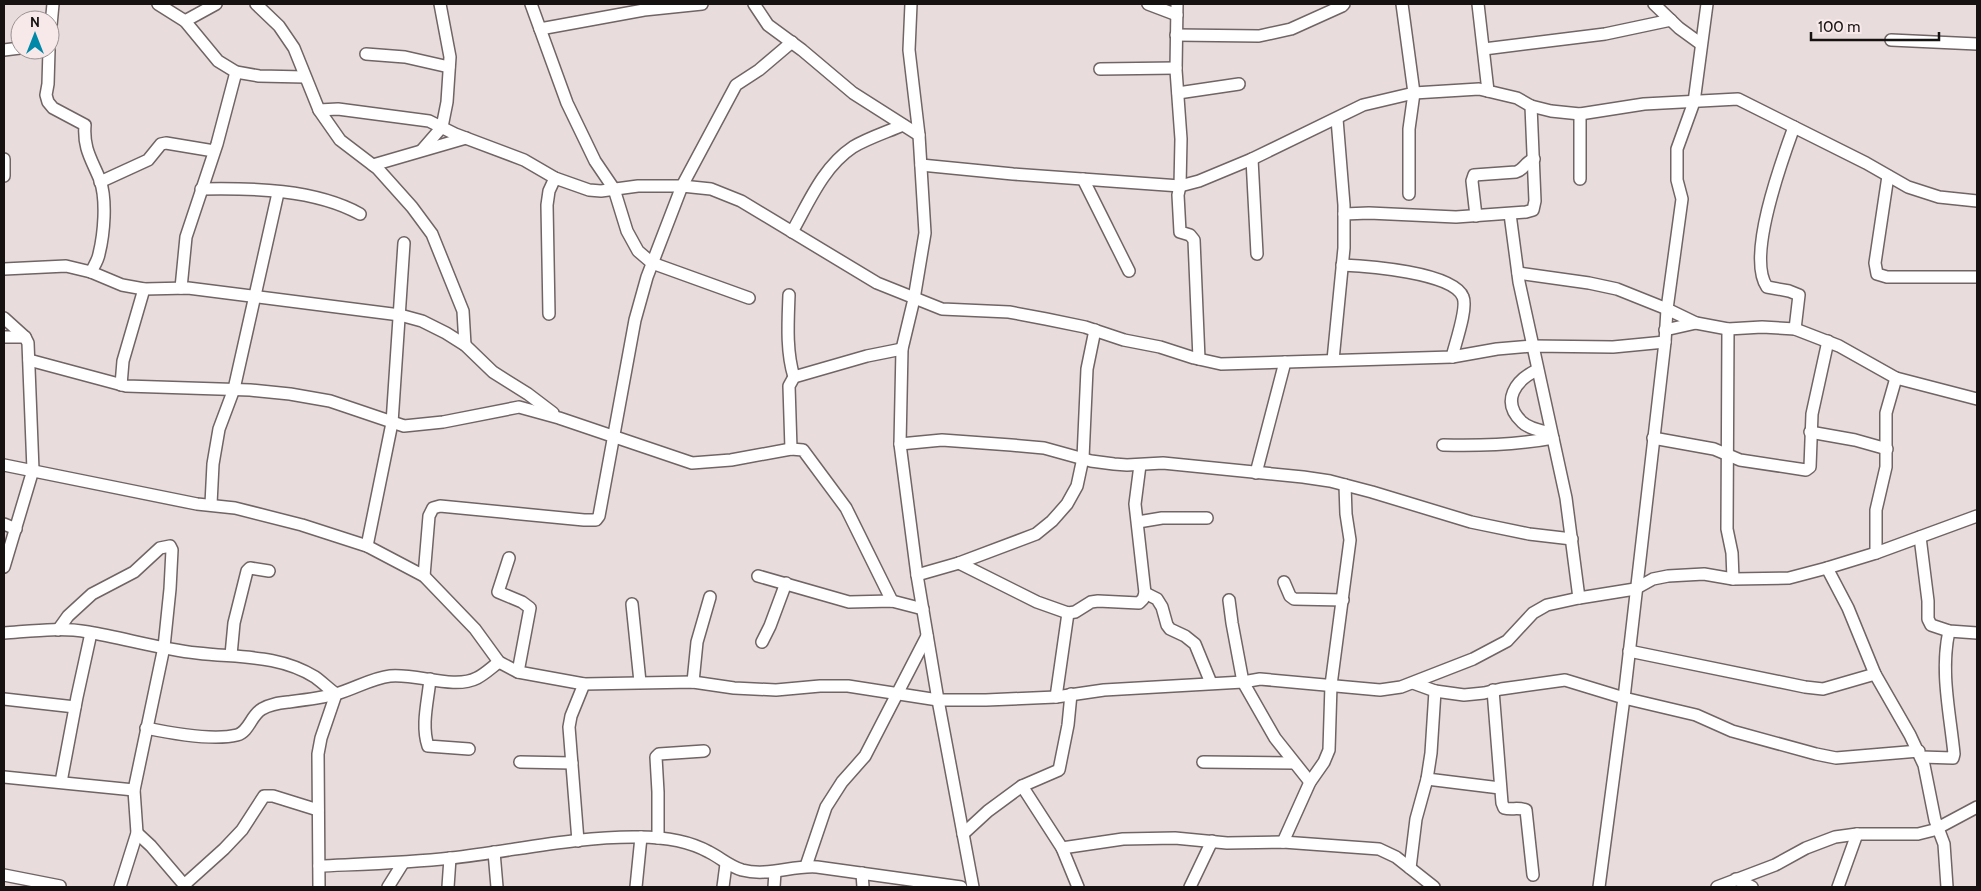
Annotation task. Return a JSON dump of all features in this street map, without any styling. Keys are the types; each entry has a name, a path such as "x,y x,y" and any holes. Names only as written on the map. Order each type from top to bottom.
{"street":[{"path":"158,4 185,20 218,61 236,72 259,76 305,76"},
{"path":"185,20 216,4"},
{"path":"256,4 279,26 294,48 319,110 340,140 373,165 412,207 432,234 463,311 465,345"},
{"path":"422,150 442,127 447,102 450,57 440,4"},
{"path":"530,4 567,103 595,161 614,189 626,231 638,251 652,263 749,298"},
{"path":"540,29 644,10 702,4"},
{"path":"754,4 768,25 792,42 853,93 919,135"},
{"path":"911,4 909,50 919,135 925,233 914,299 902,349 900,444 927,636 973,887"},
{"path":"1148,4 1177,9 1176,68 1181,139 1180,186 1178,195 1180,232 1190,235 1194,240 1199,360"},
{"path":"1176,35 1259,36 1291,29 1344,4"},
{"path":"1402,4 1414,93 1409,129 1409,194"},
{"path":"1478,4 1488,91"},
{"path":"1654,4 1701,44"},
{"path":"1599,887 1624,698 1635,589 1665,342 1667,309 1682,199 1677,180 1677,149 1694,102 1706,4"},
{"path":"1484,48 1605,34 1671,20"},
{"path":"1891,40 1977,44"},
{"path":"424,576 429,516 433,508 440,506 596,520 601,509 635,320 652,263 682,186 736,85 759,70 792,42"},
{"path":"366,54 406,57 449,67"},
{"path":"49,60 46,94 48,102 53,108 85,125 86,150 100,182 104,209 103,227 99,256 91,272"},
{"path":"1100,69 1176,68"},
{"path":"181,288 184,246 214,151 236,72"},
{"path":"1178,93 1239,84"},
{"path":"921,165 1180,186 1199,181 1252,159 1363,105 1414,93 1451,90 1488,91 1517,98 1531,106 1551,111 1580,114 1644,104 1738,100 1908,187 1939,197 1977,201"},
{"path":"1344,214 1476,216 1510,214 1533,210 1535,201 1531,106"},
{"path":"319,110 338,109 429,120 466,138 524,160 556,178 589,190 601,191 638,186 682,186 711,189 741,202 877,283 942,309 1008,312 1095,330 1199,360 1221,364 1452,357 1497,349 1532,346 1613,347 1665,342"},
{"path":"1580,114 1580,179"},
{"path":"1333,360 1342,265 1344,214 1337,119"},
{"path":"792,232 819,183 838,159 854,147 903,125"},
{"path":"1794,127 1774,182 1762,236 1762,271 1767,287 1799,295 1795,329"},
{"path":"373,165 466,138"},
{"path":"100,182 148,160 161,144 174,144 214,151"},
{"path":"4,158 4,176"},
{"path":"1252,159 1257,254"},
{"path":"1476,216 1472,182 1474,175 1521,171 1528,161 1534,159"},
{"path":"1888,176 1875,263 1877,274 1887,277 1977,277"},
{"path":"549,314 547,205 549,191 556,178"},
{"path":"1083,179 1129,271"},
{"path":"201,189 278,193 322,199 343,205 360,214"},
{"path":"211,504 213,464 219,429 234,389 278,193"},
{"path":"1510,214 1518,273 1532,346 1566,498 1579,598"},
{"path":"367,546 392,423 404,242"},
{"path":"1342,265 1403,271 1428,276 1450,285 1459,292 1463,296 1464,306 1452,357"},
{"path":"4,269 66,266 91,272 122,285 144,289 181,288 256,295 307,304 400,315 422,321 465,345 493,372 528,394 559,418"},
{"path":"1518,273 1617,289 1696,323 1728,329 1762,326 1795,329 1828,341 1896,378 1977,399"},
{"path":"121,385 124,361 144,289"},
{"path":"789,295 790,364 794,377"},
{"path":"4,318 25,337 28,343 33,470 4,567"},
{"path":"1665,330 1696,323"},
{"path":"1728,329 1727,529 1732,553 1733,579"},
{"path":"917,575 959,564 1036,534 1067,504 1076,486 1083,458 1087,369 1095,330"},
{"path":"4,337 25,337"},
{"path":"1653,438 1714,449 1740,460 1800,471 1806,470 1810,467 1812,414 1828,341"},
{"path":"791,449 789,386 794,377 867,356 902,349"},
{"path":"29,360 121,385 234,389 290,394 330,401 404,426 420,426 519,407 559,418 692,463 731,460 791,449 803,450 846,508 892,601"},
{"path":"1256,472 1286,362"},
{"path":"1538,370 1525,376 1516,385 1512,395 1512,405 1522,422 1531,428 1552,436"},
{"path":"1876,553 1876,510 1886,468 1886,413 1896,378"},
{"path":"1810,432 1855,440 1887,449"},
{"path":"1443,445 1492,446 1528,443 1552,436"},
{"path":"900,444 942,440 1044,448 1083,458 1091,462 1140,465 1164,463 1302,477 1344,484 1471,522 1529,534 1572,539"},
{"path":"4,465 197,504 235,508 302,525 367,546 424,576 475,629 499,662 518,672 584,684 693,682 734,688 776,690 820,686 848,686 938,700 1056,697 1104,690 1243,682 1260,678 1380,690 1412,683 1472,659 1507,640 1533,613 1547,605 1635,589 1652,579 1668,576 1704,574 1733,579 1789,578 1876,553 1977,516"},
{"path":"959,564 1037,602 1068,613 1075,612 1091,602 1098,601 1138,603 1143,599 1145,593 1135,504 1140,465"},
{"path":"1283,842 1310,782 1324,762 1329,750 1331,685 1350,540 1344,484"},
{"path":"1138,522 1162,518 1207,518"},
{"path":"4,524 16,528"},
{"path":"1920,537 1928,601 1928,619 1931,625 1949,631 1977,633"},
{"path":"58,630 68,616 92,594 134,572 160,548 170,546 172,550 170,589 164,647 134,790 137,833 120,887"},
{"path":"509,558 498,592 522,602 530,608 518,672"},
{"path":"232,655 234,623 244,577 250,568 269,571"},
{"path":"1827,568 1848,608 1875,674 1920,754 1938,828 1944,844 1947,887"},
{"path":"758,576 849,602 892,601 923,610"},
{"path":"1284,582 1290,596 1294,599 1343,600"},
{"path":"762,642 786,583"},
{"path":"1145,593 1157,599 1170,629 1185,636 1195,644 1211,683"},
{"path":"693,682 697,642 710,597"},
{"path":"1229,600 1243,682 1275,738 1310,782"},
{"path":"632,604 640,682"},
{"path":"1056,697 1068,613"},
{"path":"4,633 58,630 91,632 196,653 272,660 296,668 315,678 336,694"},
{"path":"1412,683 1435,691 1464,695 1565,680 1624,698 1696,715 1732,731 1780,745 1836,758 1920,754 1952,758 1954,754 1947,694 1945,650 1949,631"},
{"path":"61,782 91,632"},
{"path":"806,866 826,807 842,782 865,756 927,636"},
{"path":"1629,651 1823,689 1875,674"},
{"path":"146,728 183,734 239,735 256,713 263,708 336,694 390,676 458,682 468,681 476,678 499,662"},
{"path":"430,679 425,739 428,746 469,749"},
{"path":"578,841 569,727 571,716 584,684"},
{"path":"1493,690 1502,803 1504,808 1526,810 1533,875"},
{"path":"1410,868 1416,819 1431,753 1435,691"},
{"path":"319,887 318,754 336,694"},
{"path":"963,834 988,811 1022,786 1059,770 1068,725 1071,694"},
{"path":"4,699 75,706"},
{"path":"658,838 656,757 659,754 704,751"},
{"path":"520,762 572,763"},
{"path":"1204,762 1294,762"},
{"path":"4,777 134,790"},
{"path":"1426,779 1500,788"},
{"path":"1022,786 1062,848 1078,887"},
{"path":"137,833 151,846 185,886 224,850 264,796 273,796 318,810"},
{"path":"1717,887 1775,865 1806,848 1835,837 1857,834 1918,834 1938,828 1977,807"},
{"path":"1838,887 1857,834"},
{"path":"319,866 403,863 607,837 641,837 690,844 709,852 726,864 744,870 775,872 806,866 961,887"},
{"path":"636,887 641,837"},
{"path":"1062,848 1123,839 1175,838 1212,841 1283,842 1378,849 1396,857 1434,887"},
{"path":"1190,887 1212,841"},
{"path":"494,852 497,887"},
{"path":"448,887 450,858"},
{"path":"388,887 403,863"},
{"path":"724,887 726,864"},
{"path":"774,887 775,872"},
{"path":"862,873 863,887"},
{"path":"4,875 17,882 60,886"},
{"path":"1736,879 1752,887"}]}
